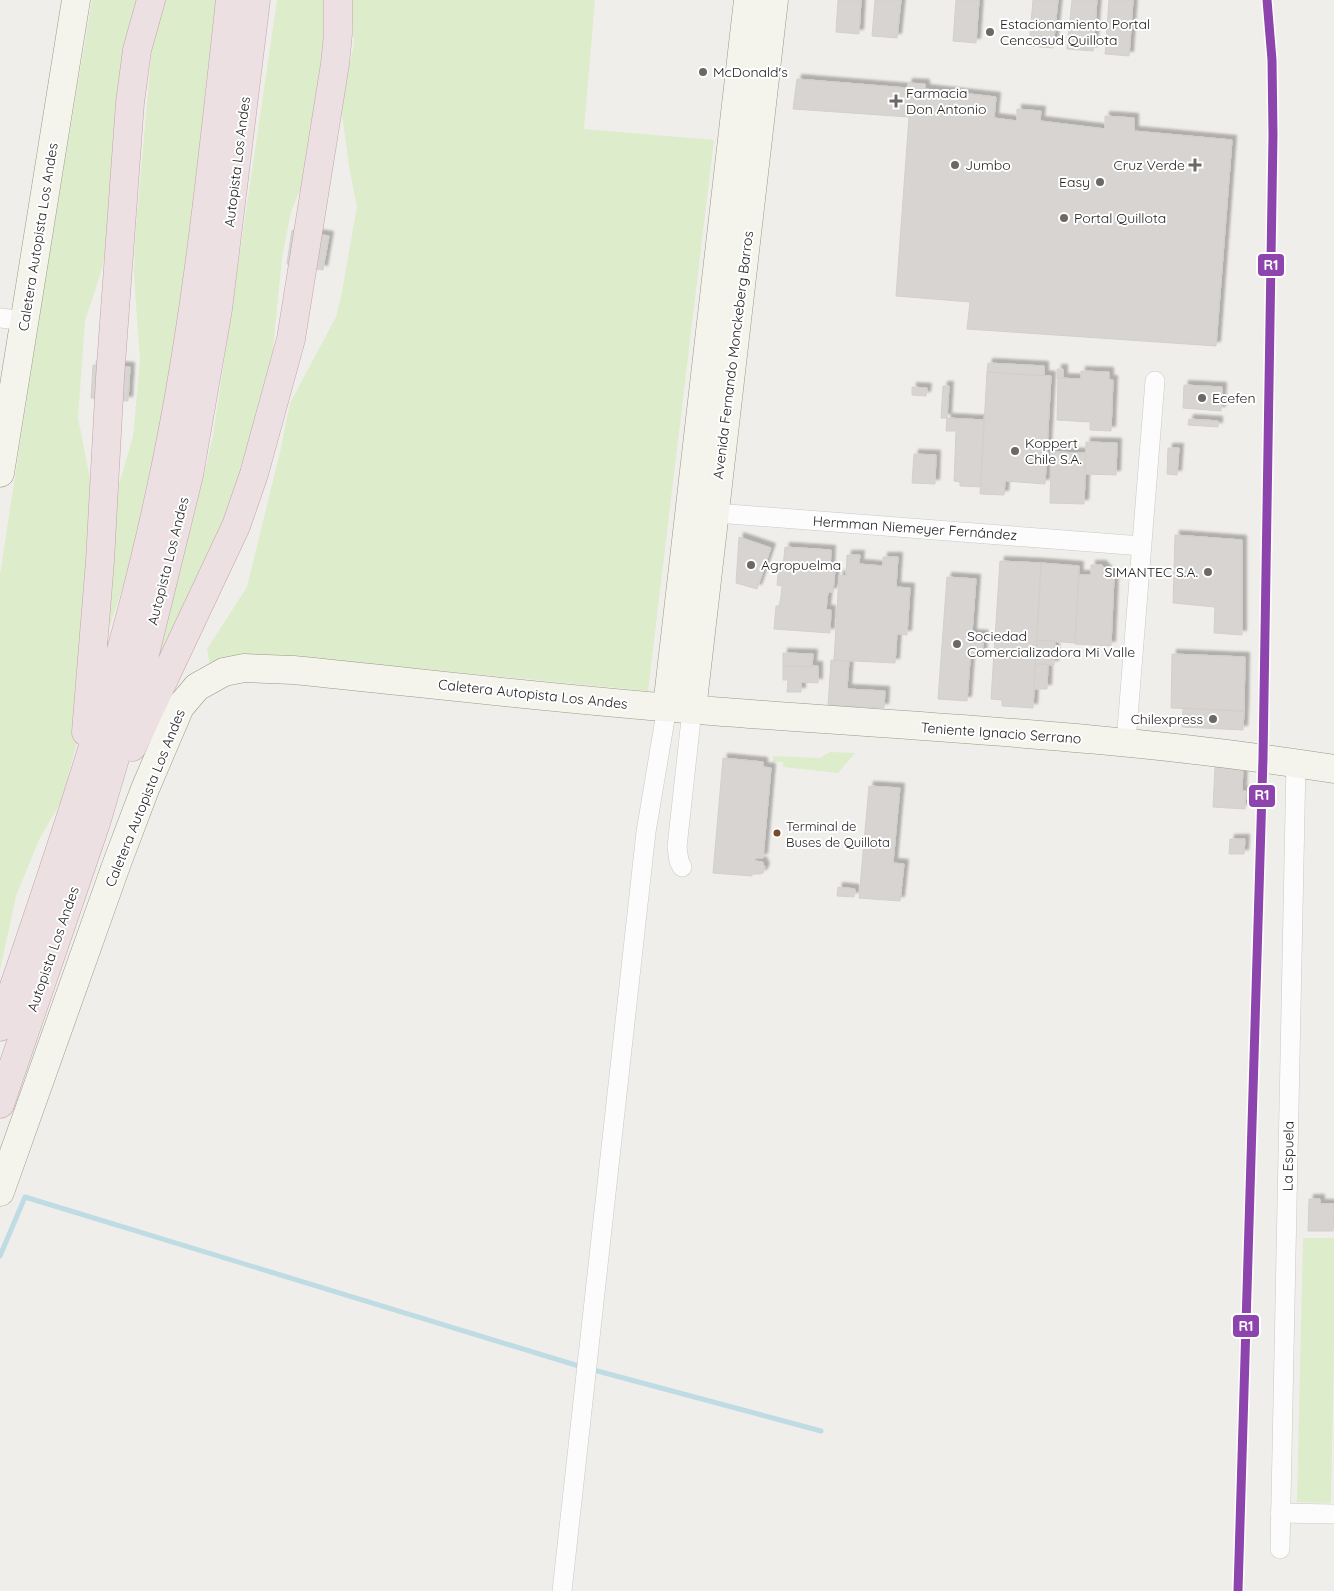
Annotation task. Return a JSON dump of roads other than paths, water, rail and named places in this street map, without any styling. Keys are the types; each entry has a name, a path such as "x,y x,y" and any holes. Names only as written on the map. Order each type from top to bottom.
{"highway":[{"path":"85,815 86,736 100,571 110,378 130,103 137,50 150,0"},
{"name":"Autopista Los Andes","path":"0,1104 85,815 120,657 161,491 196,290 230,0"},
{"name":"Autopista Los Andes","path":"0,1027 85,815 152,628 189,475 202,410 218,309 256,0"},
{"path":"85,815 218,568 236,526 254,474 291,339 335,64 338,34 338,0"}],"street":[{"name":"Caletera Autopista Los Andes","path":"0,473 13,319 76,0"},
{"name":"Avenida Fernando Monckeberg Barros","path":"680,708 753,65 748,0"},
{"name":"Avenida Fernando Monckeberg Barros","path":"753,65 774,0"},
{"path":"1126,742 1155,381"},
{"name":"Hermman Niemeyer Fernández","path":"701,512 1142,546"},
{"name":"Caletera Autopista Los Andes","path":"0,1192 145,789 180,707 197,687 224,672 244,668 266,668 680,708"},
{"path":"680,708 677,847 682,867"},
{"path":"562,1591 646,832 680,708"},
{"name":"Teniente Ignacio Serrano","path":"680,708 1126,742 1334,769"},
{"name":"La Espuela","path":"1280,1549 1296,763"},
{"path":"1280,1513 1334,1514"}],"waterway":[{"path":"0,1256 25,1197 582,1367"},
{"path":"590,1369 821,1431"}],"place":[{"name":"Estacionamiento Portal Cencosud Quillota","path":"990,32"},
{"name":"McDonald's","path":"703,72"},
{"name":"Farmacia Don Antonio","path":"896,101"},
{"name":"Jumbo","path":"955,165"},
{"name":"Cruz Verde","path":"1195,165"},
{"name":"Easy","path":"1100,182"},
{"name":"Portal Quillota","path":"1064,218"},
{"name":"Ecefen","path":"1202,398"},
{"name":"Koppert Chile S.A.","path":"1015,451"},
{"name":"Agropuelma","path":"751,565"},
{"name":"SIMANTEC S.A.","path":"1208,572"},
{"name":"Sociedad Comercializadora Mi Valle","path":"957,644"},
{"name":"Chilexpress","path":"1213,719"},
{"name":"Terminal de Buses de Quillota","path":"777,833"}]}
